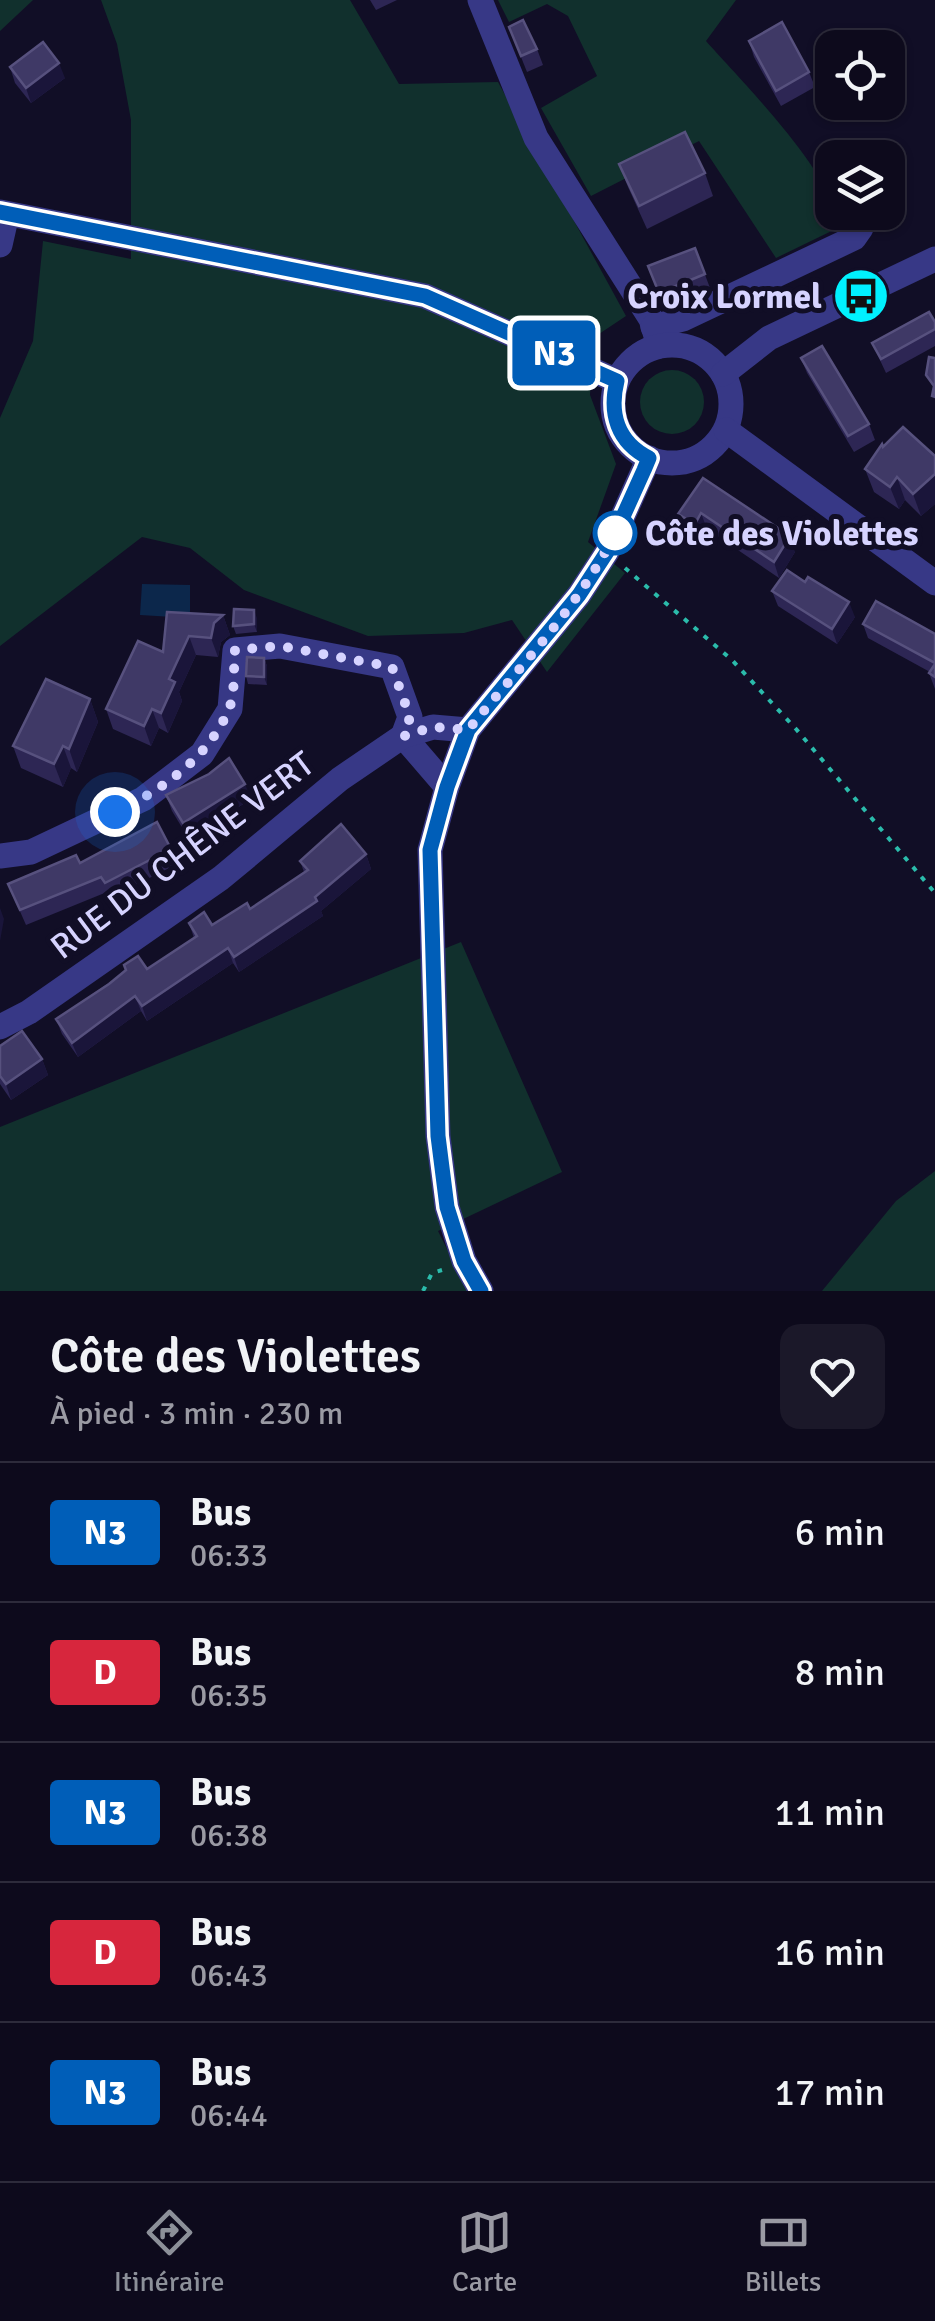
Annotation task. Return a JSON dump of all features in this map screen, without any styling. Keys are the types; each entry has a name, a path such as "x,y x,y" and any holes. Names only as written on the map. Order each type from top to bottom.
{"street":[{"path":"480,0 536,138 656,337 694,349 710,359 723,374 730,392 726,430 715,445 682,462 649,458 630,445 614,416 617,381 627,365 656,337 682,319 854,238 860,230"},
{"path":"0,246 4,213 425,296 617,381"},
{"path":"723,374 769,338 935,259"},
{"path":"726,430 935,583"},
{"path":"481,1291 464,1261 447,1207 438,1136 430,850 468,730 579,595 607,552 649,458"},
{"path":"0,856 31,852 143,800 202,754 230,709 235,650 280,646 392,667 410,717 404,736 447,787"},
{"name":"RUE DU CHÊNE VERT","path":"0,1027 29,1012 221,878 340,780 404,736 433,727 468,730"}],"path":[{"path":"607,552 732,660 935,892"},
{"path":"423,1291 432,1273 464,1261"}],"green space":[{"path":"0,0 33,0 0,31"},
{"path":"101,0 350,0 399,84 498,82 626,316 593,338 590,395 616,464 588,542 625,573 547,672 512,620 464,633 368,636 244,590 190,548 142,537 0,646 0,418 33,341 43,241 131,259 131,120 117,44"},
{"path":"498,0 736,0 706,41 800,149 815,172 815,230 834,230 776,258 699,141 591,196 541,108 597,76 568,16 547,4 509,22"},
{"path":"672,370 695,379 704,402 695,425 672,434 649,425 640,402 649,379"},
{"path":"461,942 562,1172 438,1231 468,1291 0,1291 0,1127"},
{"path":"935,1171 935,1291 822,1291 896,1201"}],"water":[{"path":"142,584 190,585 190,618 140,615"}],"building":[{"path":"523,20 537,49 521,56 509,27"},
{"path":"782,22 809,72 776,91 749,41"},
{"path":"43,42 59,63 26,88 10,67"},
{"path":"685,132 705,173 639,206 619,164"},
{"path":"695,248 705,274 659,293 648,266"},
{"path":"929,312 935,329 881,359 872,343"},
{"path":"822,346 869,424 848,436 801,358"},
{"path":"929,357 935,358 935,397 934,386 926,375"},
{"path":"903,427 935,456 935,474 913,494 897,477 890,487 865,469 882,444 883,447"},
{"path":"703,478 790,536 774,562 701,513 695,524 678,514"},
{"path":"787,570 805,582 808,577 849,602 832,629 772,591"},
{"path":"876,601 935,634 935,663 863,624"},
{"path":"234,609 254,610 254,624 233,626"},
{"path":"167,612 223,615 214,623 211,638 189,636 169,679 175,682 161,713 152,709 144,726 106,709 138,641 163,652"},
{"path":"247,657 264,658 264,677 246,676"},
{"path":"46,679 90,699 69,749 63,746 54,764 13,746"},
{"path":"229,758 245,784 183,823 166,795 209,774"},
{"path":"157,822 171,849 105,883 101,877 20,910 8,884 76,855 80,863"},
{"path":"341,824 366,854 315,897 317,901 234,957 228,948 142,1006 135,996 72,1043 56,1019 109,984 126,970 124,965 138,956 147,969 197,936 189,923 204,912 212,925 247,903 250,909 308,870 300,861"},
{"path":"22,1031 42,1059 6,1084 0,1076 0,1046"}],"bus line":[{"name":"N3","path":"0,212 425,296 617,381 614,416 620,432 630,445 649,458 607,552 579,595 468,730 430,850 438,1136 447,1207 464,1261 481,1291"}],"place":[{"name":"Croix Lormel","path":"861,296"},
{"name":"Côte des Violettes","path":"615,533"}],"route":[{"path":"115,812 143,800 202,754 230,709 235,650 280,646 392,667 410,717 404,736 433,727 468,730 579,595 618,527 615,533"}]}
